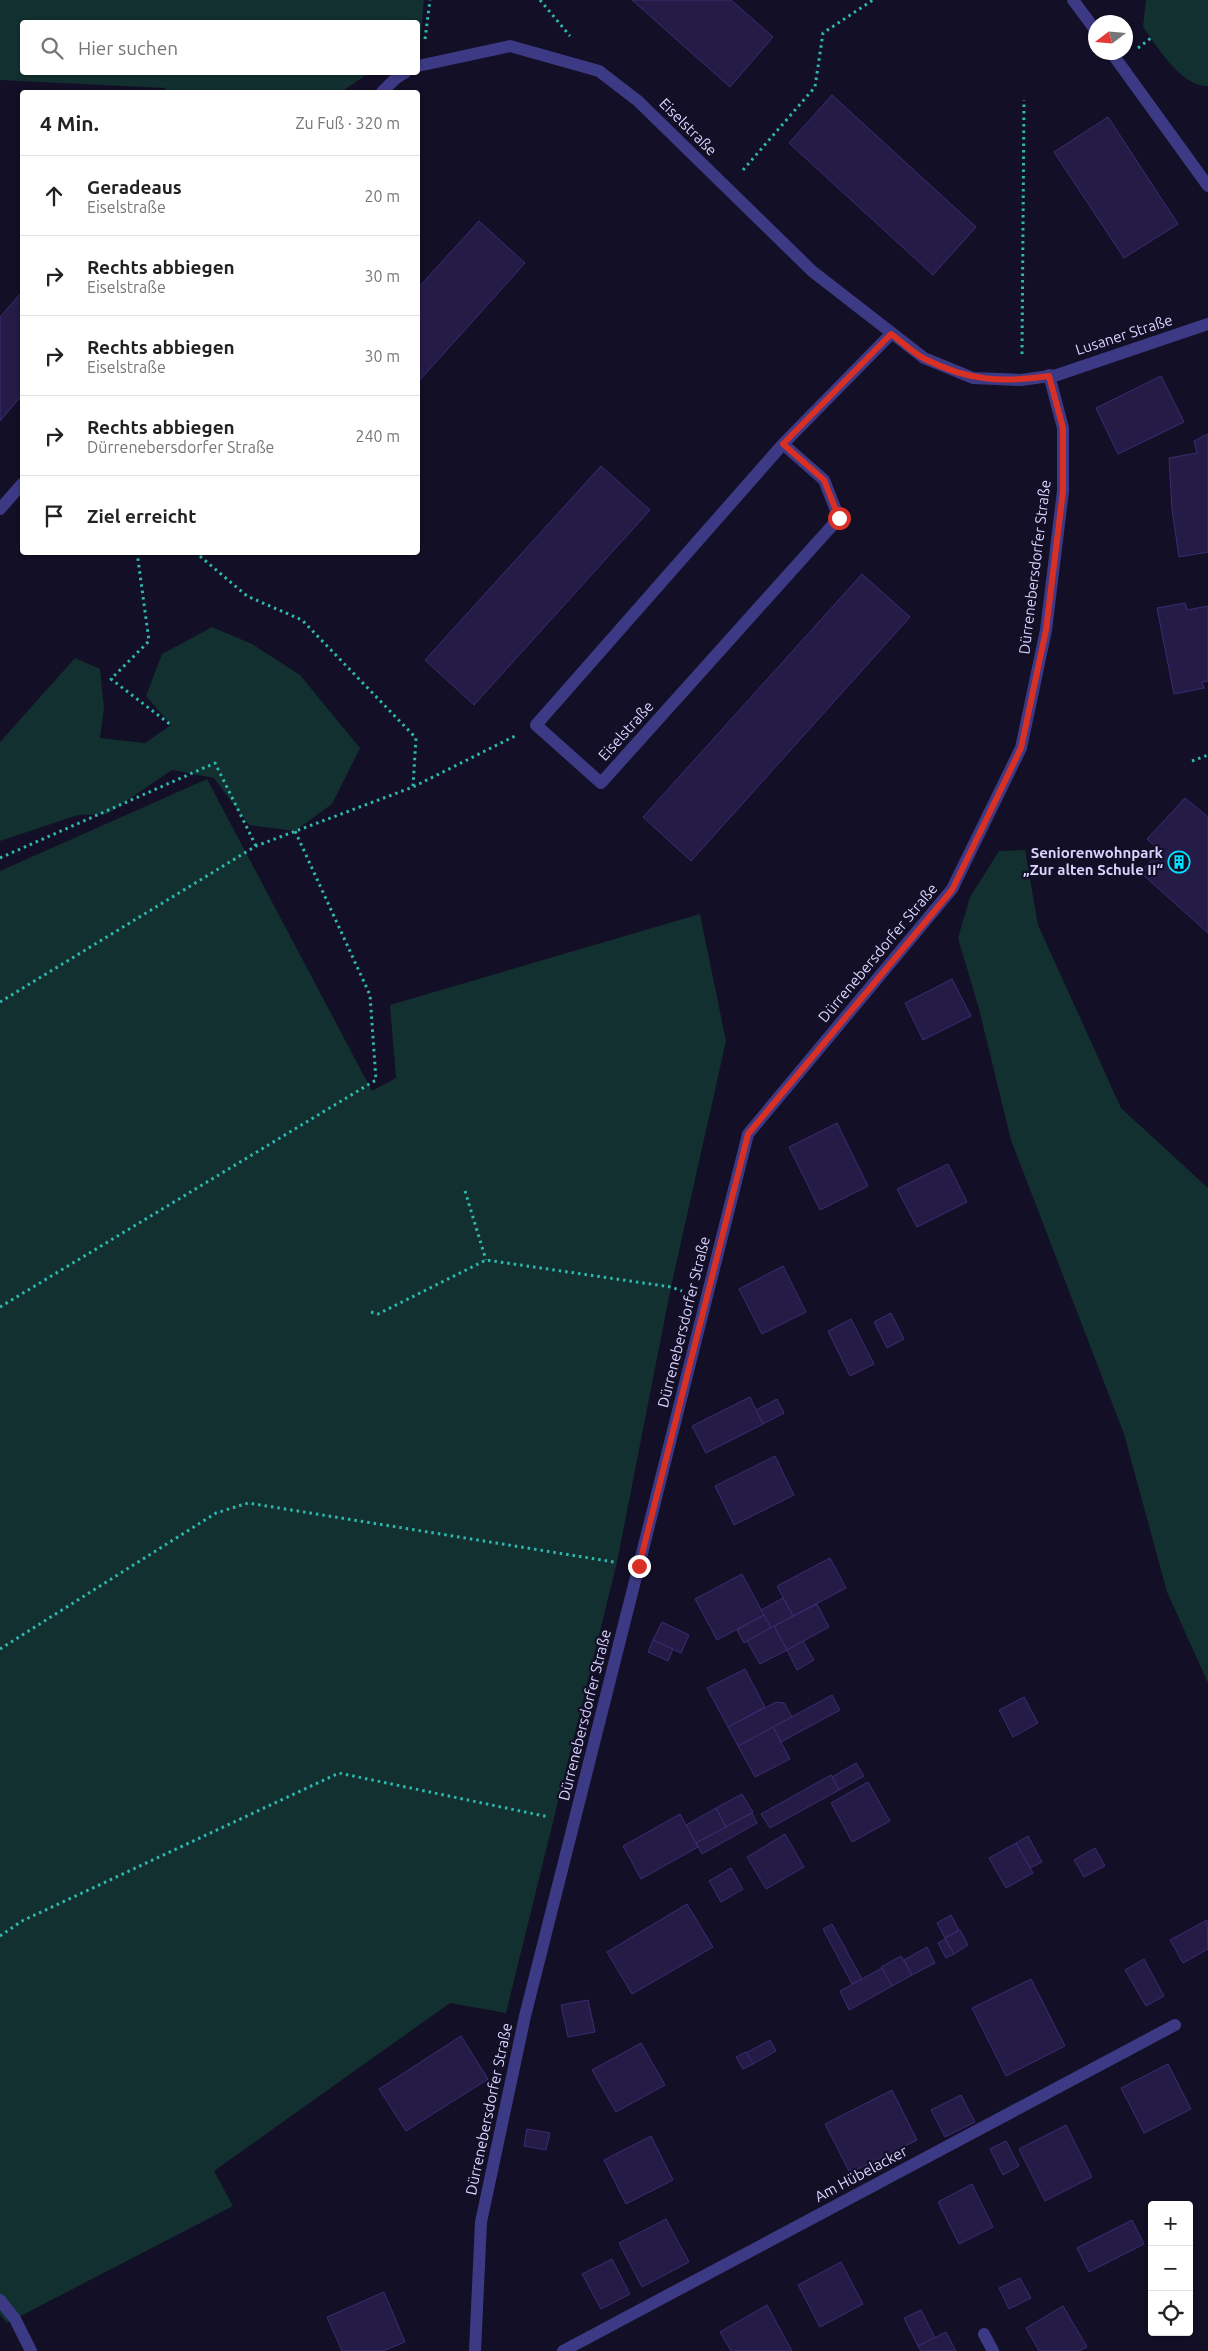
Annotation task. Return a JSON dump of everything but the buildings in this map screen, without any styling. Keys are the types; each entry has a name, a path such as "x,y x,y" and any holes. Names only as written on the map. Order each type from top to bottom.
{"street":[{"path":"1073,0 1088,20"},
{"name":"Eiselstraße","path":"420,66 510,46 599,71 638,101 812,271 924,358 973,378 1021,380 1049,376"},
{"path":"1117,60 1208,186"},
{"path":"384,90 401,75"},
{"name":"Lusaner Straße","path":"1049,376 1208,324"},
{"path":"536,725 783,444 891,334"},
{"name":"Dürrenebersdorfer Straße","path":"474,2351 481,2222 525,2016 748,1134 952,890 1021,748 1046,630 1063,491 1063,428 1049,376"},
{"name":"Eiselstraße","path":"536,725 600,783 839,518 824,480 783,444"},
{"path":"0,509 20,486"},
{"name":"Am Hübelacker","path":"563,2351 1175,2025"},
{"path":"0,2300 15,2319 31,2351"},
{"path":"984,2334 993,2351"}],"path":[{"path":"424,44 430,0"},
{"path":"726,188 815,86 823,33 873,0"},
{"path":"1021,380 1024,100"},
{"path":"137,555 149,641 111,679 171,725"},
{"path":"199,555 247,596 302,620 416,738 412,787"},
{"path":"0,1002 256,846 412,787 536,725"},
{"path":"1192,761 1208,756"},
{"path":"0,858 215,763 256,846"},
{"path":"0,1307 376,1080 370,995 295,831"},
{"path":"465,1191 486,1260"},
{"path":"371,1312 378,1314 486,1260 671,1287 706,1298"},
{"path":"0,1649 216,1513 248,1503 639,1566"},
{"path":"0,1936 22,1921 339,1773 574,1823"}],"green space":[{"path":"0,0 424,0 420,43 420,20 20,20 20,75 366,75 344,90 166,90 164,88 0,80"},
{"path":"1146,0 1208,0 1208,86 1198,85 1179,73 1155,44 1143,27"},
{"path":"212,627 252,644 300,675 360,748 332,804 295,831 249,825 214,778 172,770 107,814 78,815 0,841 0,742 75,658 100,669 104,708 100,738 145,743 171,725 146,696 162,654"},
{"path":"207,779 372,1091 396,1078 390,1005 700,914 726,1041 671,1287 617,1562 506,2013 450,2003 214,2171 233,2206 7,2323 0,2315 0,871"},
{"path":"1025,850 1038,925 1121,1108 1208,1188 1208,1683 1167,1592 1124,1434 1011,1140 979,1009 958,938 970,897 999,851"}],"place":[{"name":"Seniorenwohnpark „Zur alten Schule II“","path":"1179,862"}],"route":[{"path":"639,1566 748,1134 952,890 1021,748 1046,630 1063,491 1063,428 1049,376 1021,380 973,378 924,358 891,334 783,444 824,480 839,518"}]}
